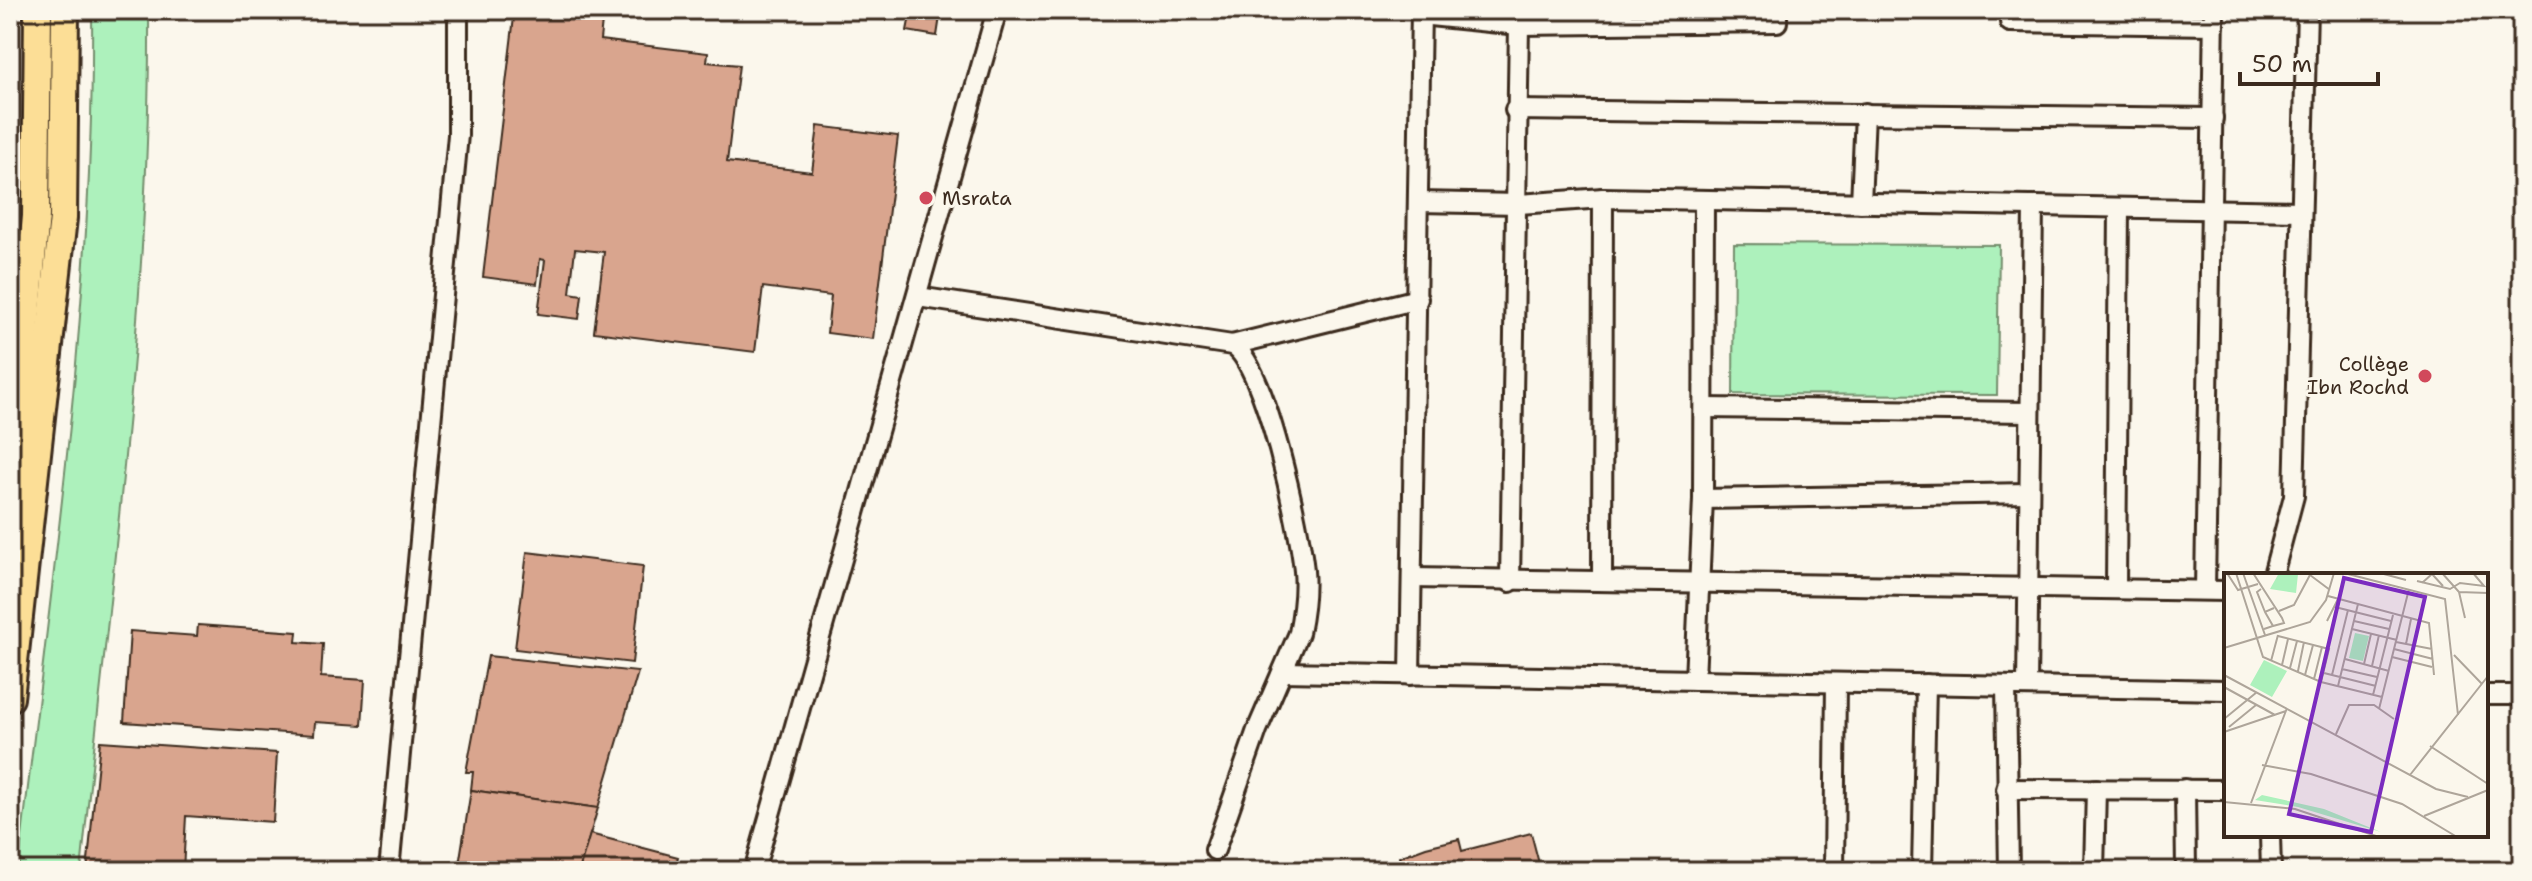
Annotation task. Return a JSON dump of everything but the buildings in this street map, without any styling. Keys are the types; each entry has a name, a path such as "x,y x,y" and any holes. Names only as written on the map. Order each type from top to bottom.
{"highway":[{"path":"10,491 36,216 38,10"},
{"path":"10,698 63,218 65,10"}],"street":[{"path":"389,871 456,150 458,10"},
{"path":"754,871 997,10"},
{"path":"1410,675 1421,12 1519,25 1777,22 1777,10"},
{"path":"2274,573 2294,496 2307,10"},
{"path":"2010,22 2214,17 2205,590"},
{"path":"1510,582 1519,204 1515,110 1519,25"},
{"path":"1515,110 2213,118"},
{"path":"1861,203 1865,113"},
{"path":"1419,202 1519,204 1603,198 2301,211"},
{"path":"1602,580 1603,198"},
{"path":"1695,680 1705,408 1704,200"},
{"path":"2027,686 2033,206"},
{"path":"2116,587 2119,208"},
{"path":"918,297 1232,345 1242,350 1249,360 1263,395 1292,500 1304,572 1299,633 1257,730 1215,850"},
{"path":"1232,345 1418,299"},
{"path":"1705,408 2029,412"},
{"path":"1703,499 2028,493"},
{"path":"1413,578 1510,582 1602,580 2224,591"},
{"path":"1283,672 2224,690"},
{"path":"1834,871 1836,683"},
{"path":"1922,871 1926,684"},
{"path":"2006,686 2009,871"},
{"path":"2488,695 2522,695"},
{"path":"2006,789 2224,790"},
{"path":"2094,871 2096,789"},
{"path":"2185,789 2186,871"},
{"path":"2270,837 2271,871"}],"green space":[{"path":"92,10 149,10 143,225 127,441 81,871 18,871 57,549 79,334 91,118"},
{"path":"1734,244 1999,245 1997,395 1733,394"}],"place":[{"name":"Msrata","path":"926,198"},
{"name":"Collège Ibn Rochd","path":"2425,376"}]}
